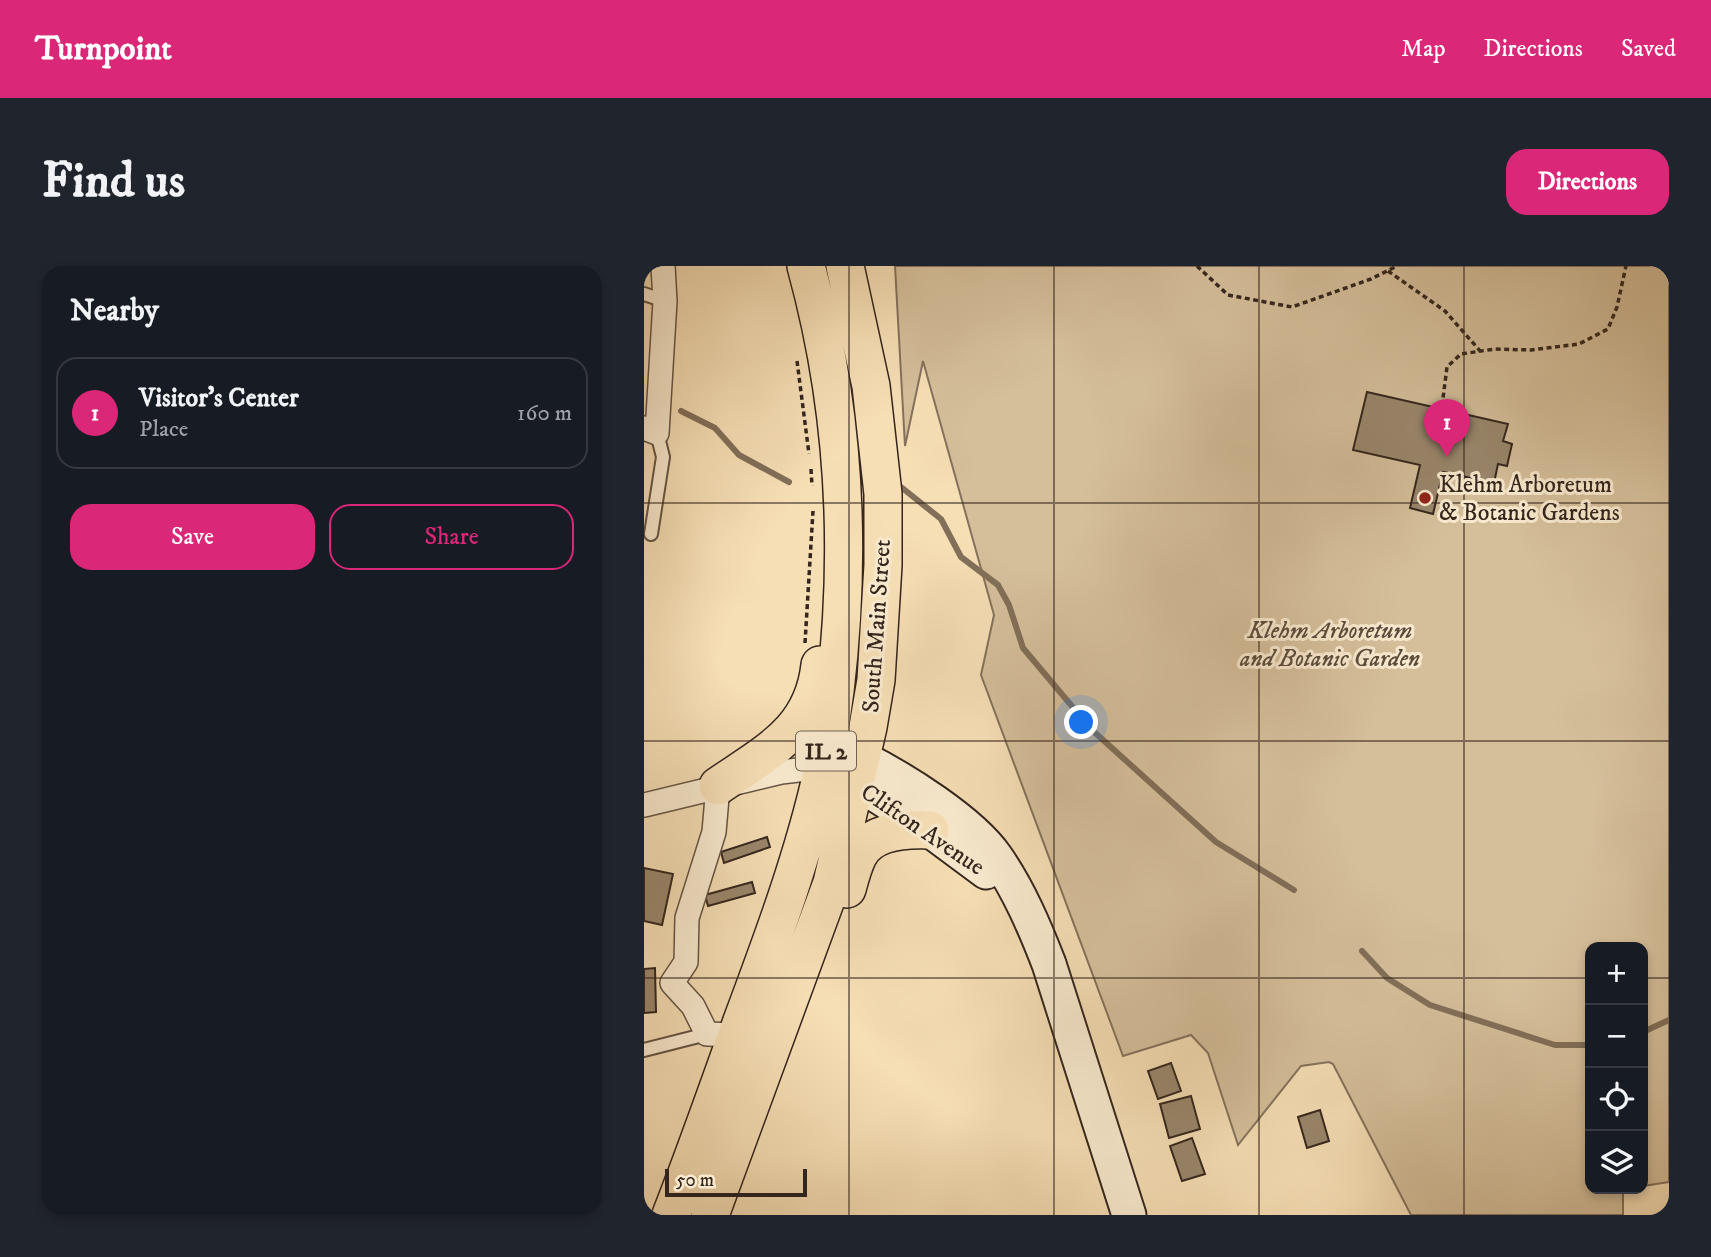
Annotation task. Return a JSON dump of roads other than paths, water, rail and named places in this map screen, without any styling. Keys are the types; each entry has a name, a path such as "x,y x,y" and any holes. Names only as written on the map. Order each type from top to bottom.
{"main road":[{"name":"South Main Street","path":"671,1215 722,1034 783,908 824,768 841,636 844,553 841,450 832,385 806,266"},
{"name":"South Main Street","path":"710,1215 832,883 859,771 876,680 883,565 883,494 871,386 845,266"},
{"path":"718,786 783,741 813,701 818,681 827,574 820,328"},
{"path":"792,997 816,972 831,939 859,854 867,844 898,831 930,830"}],"street":[{"path":"650,430 654,298 663,266"},
{"path":"646,810 718,786 781,772 824,768"},
{"name":"Clifton Avenue","path":"824,768 897,776 982,841 996,858 1034,925 1049,964 1129,1215"},
{"name":"Clifton Avenue","path":"859,771 983,871 1011,885"},
{"path":"718,786 714,832 687,918 686,962 672,983 722,1034"}],"lane":[{"path":"650,430 663,457 651,534"},
{"path":"644,1051 722,1034"}],"waterway":[{"path":"681,411 715,428 739,455 789,482"},
{"path":"896,483 941,519 961,557 998,585 1009,605 1023,648 1092,730 1216,842 1294,890"},
{"path":"1362,951 1387,978 1430,1005 1555,1045 1585,1045"},
{"path":"1648,1030 1669,1020"}],"place":[{"name":"Visitor's Center","path":"1447,457"},
{"name":"Klehm Arboretum & Botanic Gardens","path":"1425,498"}],"park label":[{"name":"Klehm Arboretum and Botanic Garden","path":"1330,644"}]}
